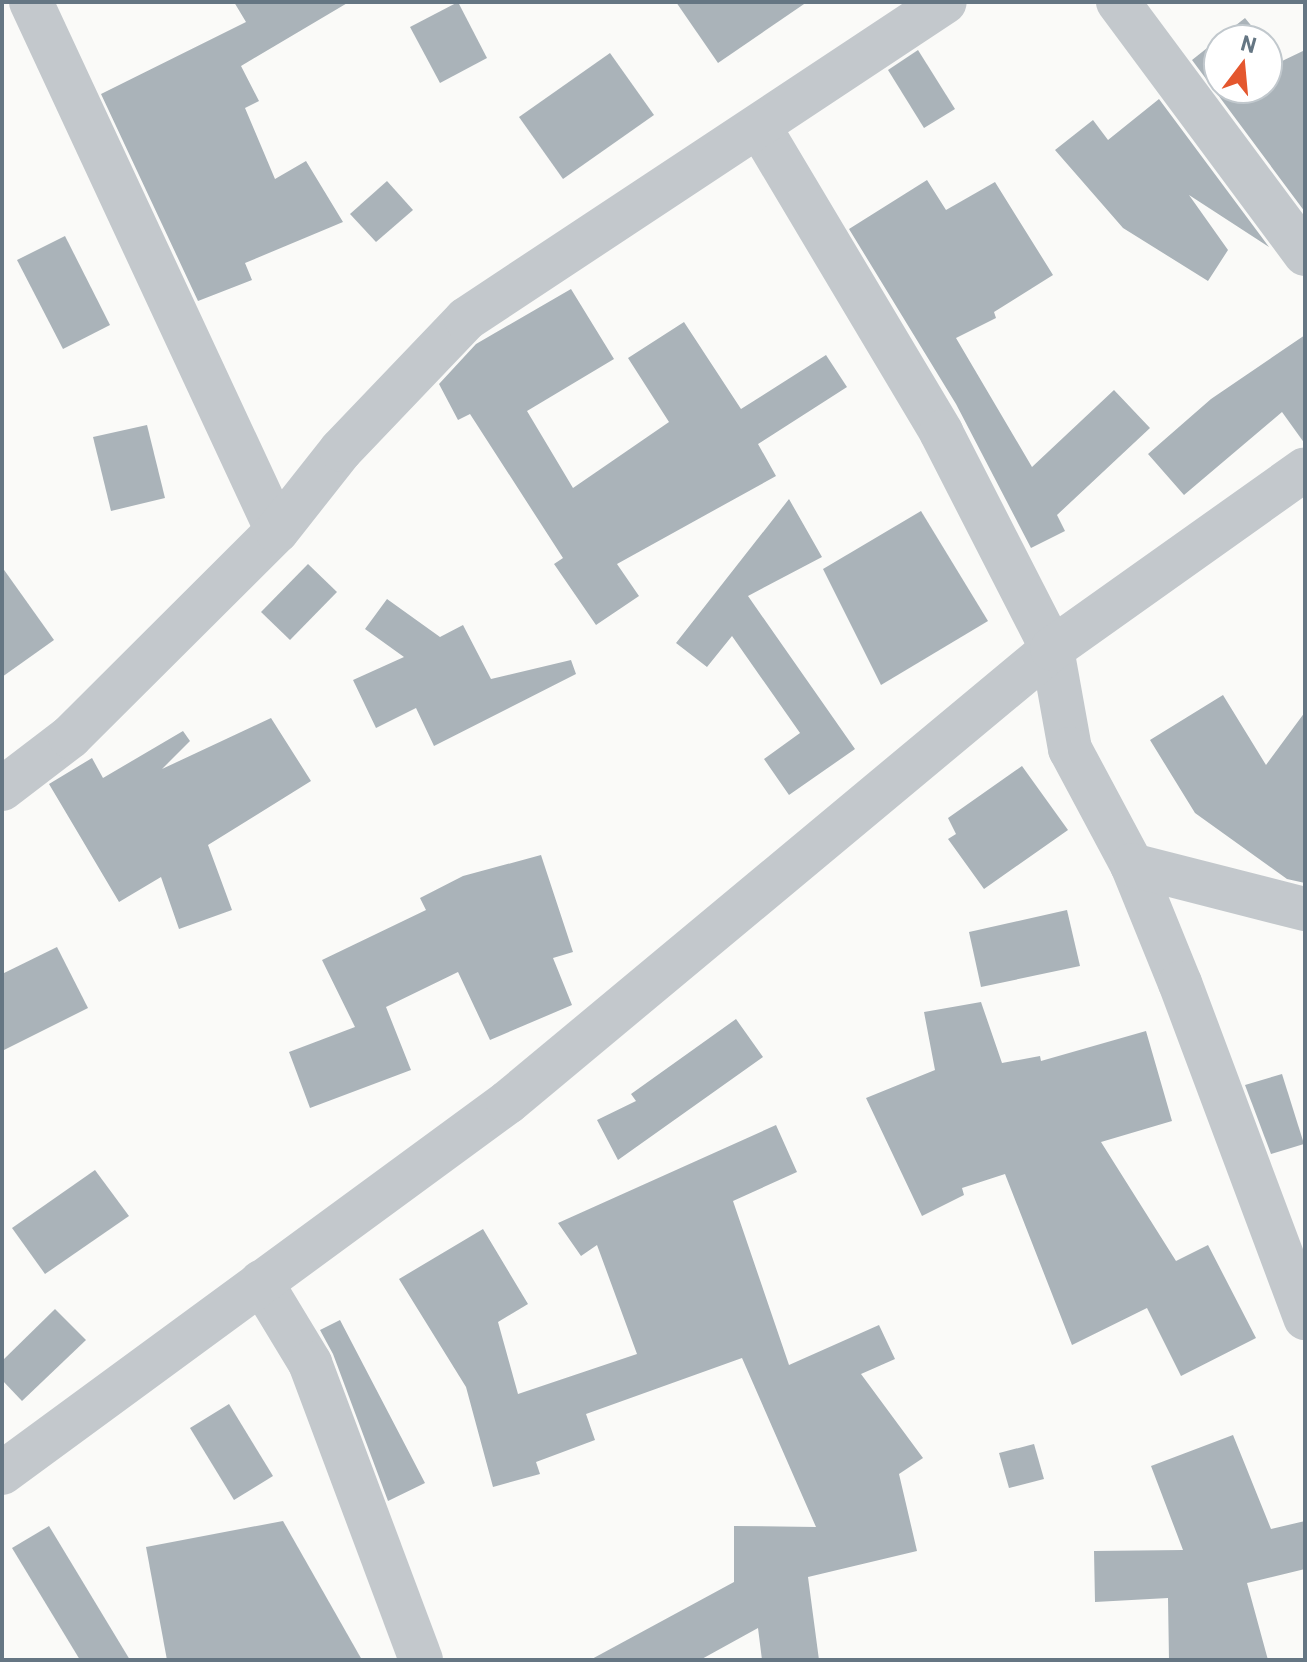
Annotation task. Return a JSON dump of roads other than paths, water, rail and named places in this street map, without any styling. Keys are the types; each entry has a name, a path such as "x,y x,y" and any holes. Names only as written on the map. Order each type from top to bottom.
{"street":[{"path":"31,2 277,531"},
{"path":"2,789 70,737 277,531 341,450 466,319 760,128 945,2"},
{"path":"1118,2 1305,254"},
{"path":"760,128 941,432 1052,649 1070,749 1132,865 1305,1318"},
{"path":"2,1473 508,1102 1052,649 1305,469"},
{"path":"1132,865 1305,909"},
{"path":"261,1282 310,1363 421,1660"}]}
